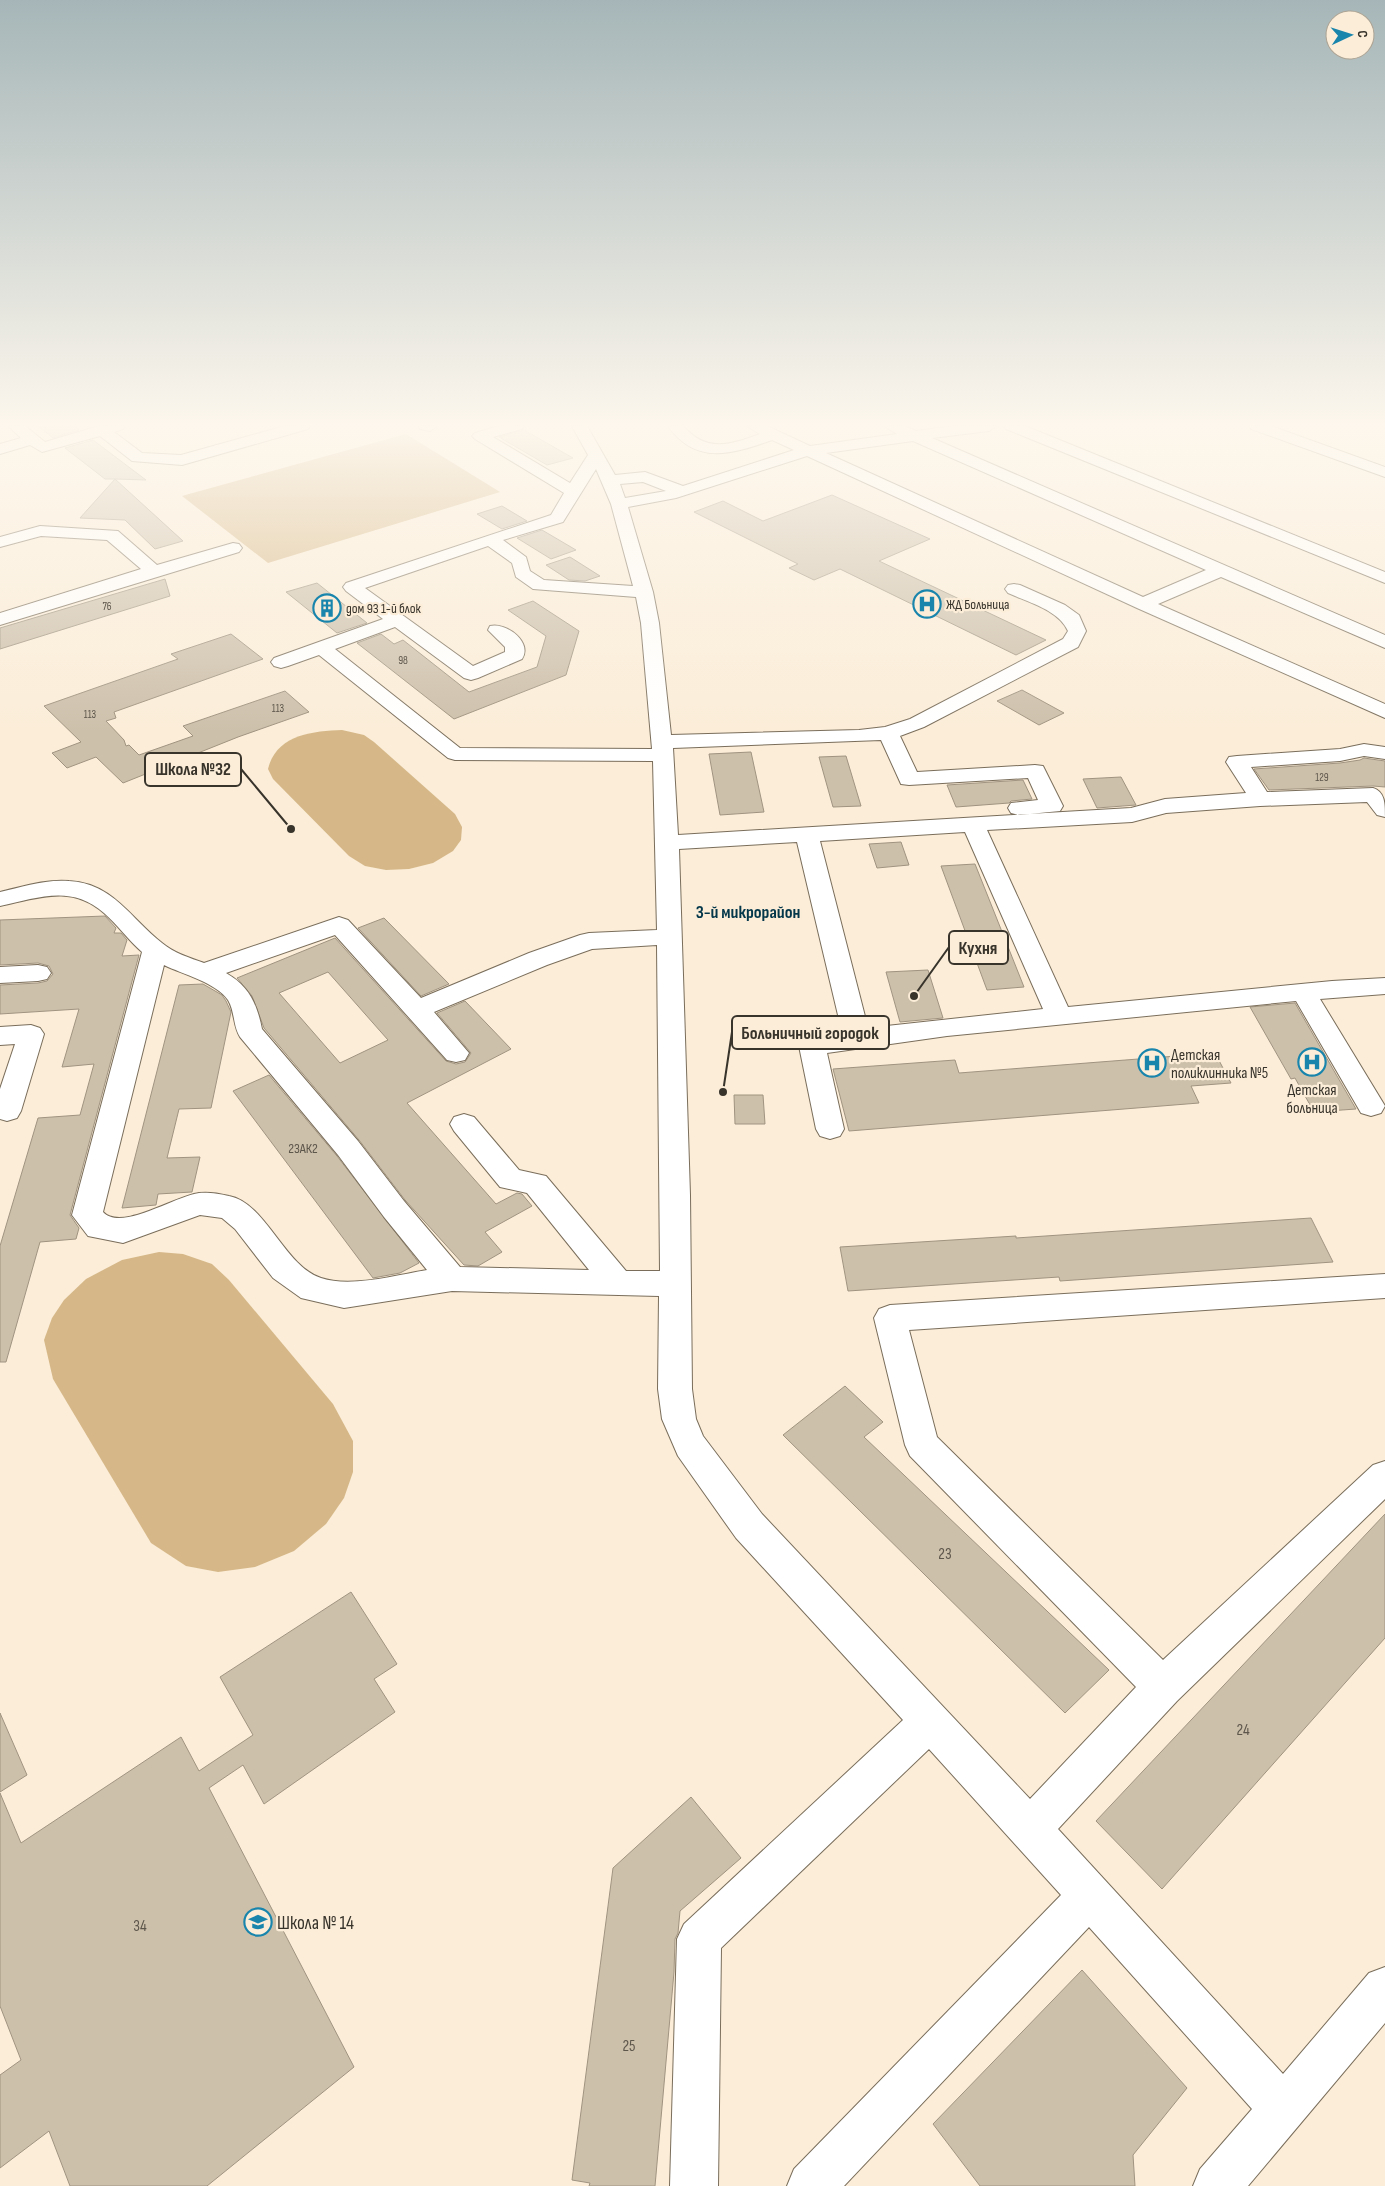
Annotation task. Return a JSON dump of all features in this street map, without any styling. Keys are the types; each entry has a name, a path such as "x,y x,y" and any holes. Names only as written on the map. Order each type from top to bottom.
{"street":[{"path":"498,630 515,644 515,655 471,674 352,587 523,528"},
{"path":"626,528 644,592 650,623 663,748 675,1195 675,1389 679,1418 690,1445 749,1526 1030,1829 1283,2109"},
{"path":"976,528 1385,712"},
{"path":"1125,528 1385,642"},
{"path":"1262,528 1385,578"},
{"path":"0,542 40,531 112,535 154,571"},
{"path":"490,538 520,561 522,573 539,585 644,592"},
{"path":"0,619 233,548"},
{"path":"1143,604 1222,570"},
{"path":"321,647 455,754 663,748 859,736 888,733 917,723 1071,643 1077,631 1072,619 1058,608 1014,589"},
{"path":"281,662 397,620"},
{"path":"667,843 807,836 973,818 1052,806 1035,771 908,779 888,733"},
{"path":"1260,799 1236,762 1340,755 1364,750 1385,753"},
{"path":"973,818 1132,815 1164,806 1260,799 1373,795 1385,810"},
{"path":"973,818 1059,1016"},
{"path":"807,836 857,1038"},
{"path":"0,899 51,889 78,889 96,896 121,915 155,950 235,991 244,1006 249,1031 348,1148 394,1210 452,1279"},
{"path":"202,973 339,925 456,1053"},
{"path":"416,1010 538,959 589,941 669,937"},
{"path":"155,950 87,1216 98,1228 123,1231 199,1204 229,1207 246,1221 284,1269 312,1289 344,1295 452,1279 674,1284"},
{"path":"0,975 38,973"},
{"path":"830,1129 812,1046 857,1038 1059,1016 1338,987 1385,986"},
{"path":"1302,992 1370,1106"},
{"path":"0,1036 31,1034 8,1111"},
{"path":"464,1124 510,1179 536,1184 618,1282"},
{"path":"1163,1687 922,1445 890,1318 1385,1286"},
{"path":"1030,1829 1163,1687 1385,1476"},
{"path":"694,2186 699,1938 930,1721"},
{"path":"811,2186 1090,1895"},
{"path":"1217,2186 1385,1989"}],"shaded area":[{"path":"223,528 382,528 268,563"},
{"path":"342,730 364,735 374,742 455,814 462,827 461,840 453,851 433,863 409,869 386,870 365,866 349,856 273,779 268,769 272,758 287,742 308,734"},
{"path":"159,1252 183,1254 212,1264 229,1280 333,1404 353,1441 353,1472 344,1498 326,1524 294,1551 255,1567 218,1572 186,1566 151,1543 53,1379 44,1340 52,1318 64,1300 86,1279 122,1260"}],"building":[{"path":"133,528 169,528 183,541 155,549"},
{"path":"726,528 906,528 930,539 879,561 1046,640 1016,655 840,569 814,580 789,568 798,564"},
{"path":"542,530 576,550 551,559 517,538"},
{"path":"570,557 600,576 585,581 569,580 546,565"},
{"path":"165,579 170,596 0,649 0,628"},
{"name":"дом 93 1-й блок","path":"317,583 367,623 337,633 286,592"},
{"path":"533,601 579,631 566,675 454,719 357,643 381,634 394,644 403,640 469,692 537,667 546,636 508,610"},
{"path":"231,634 263,659 114,712 116,718 106,721 124,740 126,746 129,745 139,755 193,736 183,726 285,691 309,712 238,737 123,783 96,757 67,768 52,753 81,742 44,706 178,659 171,654"},
{"path":"1022,690 1064,713 1039,725 997,701"},
{"path":"751,752 764,812 720,815 709,754"},
{"path":"846,756 861,806 833,807 819,757"},
{"path":"1364,758 1385,761 1385,787 1269,790 1254,769 1340,763"},
{"path":"1121,777 1136,805 1097,808 1083,779"},
{"path":"1023,780 1032,799 1011,801 1009,803 956,807 947,785"},
{"path":"901,842 909,865 877,868 869,844"},
{"path":"975,864 1024,987 987,990 941,866"},
{"path":"105,916 116,928 114,933 121,933 127,940 122,956 139,955 70,1215 79,1228 76,1239 40,1242 6,1362 0,1362 0,1246 38,1118 80,1115 94,1064 62,1067 79,1009 0,1014 0,985 38,983 47,981 53,974 49,966 38,963 0,965 0,920"},
{"path":"384,918 449,984 421,996 358,928"},
{"path":"335,938 446,1061 456,1064 465,1062 471,1053 437,1013 465,1001 511,1049 407,1103 496,1204 517,1193 522,1194 532,1206 485,1232 502,1252 478,1266 464,1265 405,1200 359,1140 264,1028 252,996 237,978","holes":["328,972 388,1040 340,1063 279,993"]},
{"path":"928,970 943,1018 900,1022 886,972"},
{"path":"203,984 222,995 231,1012 211,1108 179,1109 167,1158 200,1157 192,1192 158,1194 156,1205 122,1208 179,985"},
{"path":"1295,1003 1356,1109 1314,1112 1295,1078 1291,1079 1250,1007"},
{"name":"Детская поликлинника №5","path":"1215,1053 1231,1083 1191,1086 1199,1103 849,1131 833,1069 955,1060 959,1073"},
{"path":"269,1075 337,1156 419,1263 400,1273 373,1278 233,1091"},
{"path":"734,1095 763,1095 765,1124 735,1124"},
{"path":"1311,1218 1333,1262 1060,1281 1059,1277 848,1291 840,1247 1016,1236 1016,1238"},
{"path":"845,1386 883,1422 864,1437 1109,1670 1065,1713 783,1435"},
{"path":"1385,1514 1385,1638 1162,1889 1096,1821"},
{"path":"351,1592 397,1664 374,1679 395,1712 264,1804 243,1765 209,1788 354,2067 207,2186 70,2186 49,2131 0,2168 0,2075 21,2060 0,2006 0,1793 21,1843 181,1737 199,1771 253,1735 220,1677"},
{"path":"0,1713 27,1775 0,1792"},
{"path":"691,1797 741,1858 680,1911 678,1933 675,1939 674,1972 655,2186 589,2186 590,2183 572,2180 613,1868"},
{"path":"1082,1970 1187,2088 1133,2155 1135,2186 980,2186 933,2124"}],"place":[{"name":"ЖД Больница","path":"927,604"},
{"name":"дом 93 1-й блок","path":"327,608"},
{"name":"Школа №32","path":"291,829"},
{"name":"Кухня","path":"914,996"},
{"name":"Детская больница","path":"1312,1062"},
{"name":"Детская поликлинника №5","path":"1152,1063"},
{"name":"Больничный городок","path":"723,1092"},
{"name":"Школа № 14","path":"258,1922"}],"district":[{"name":"3-й микрорайон","path":"748,912"}]}
